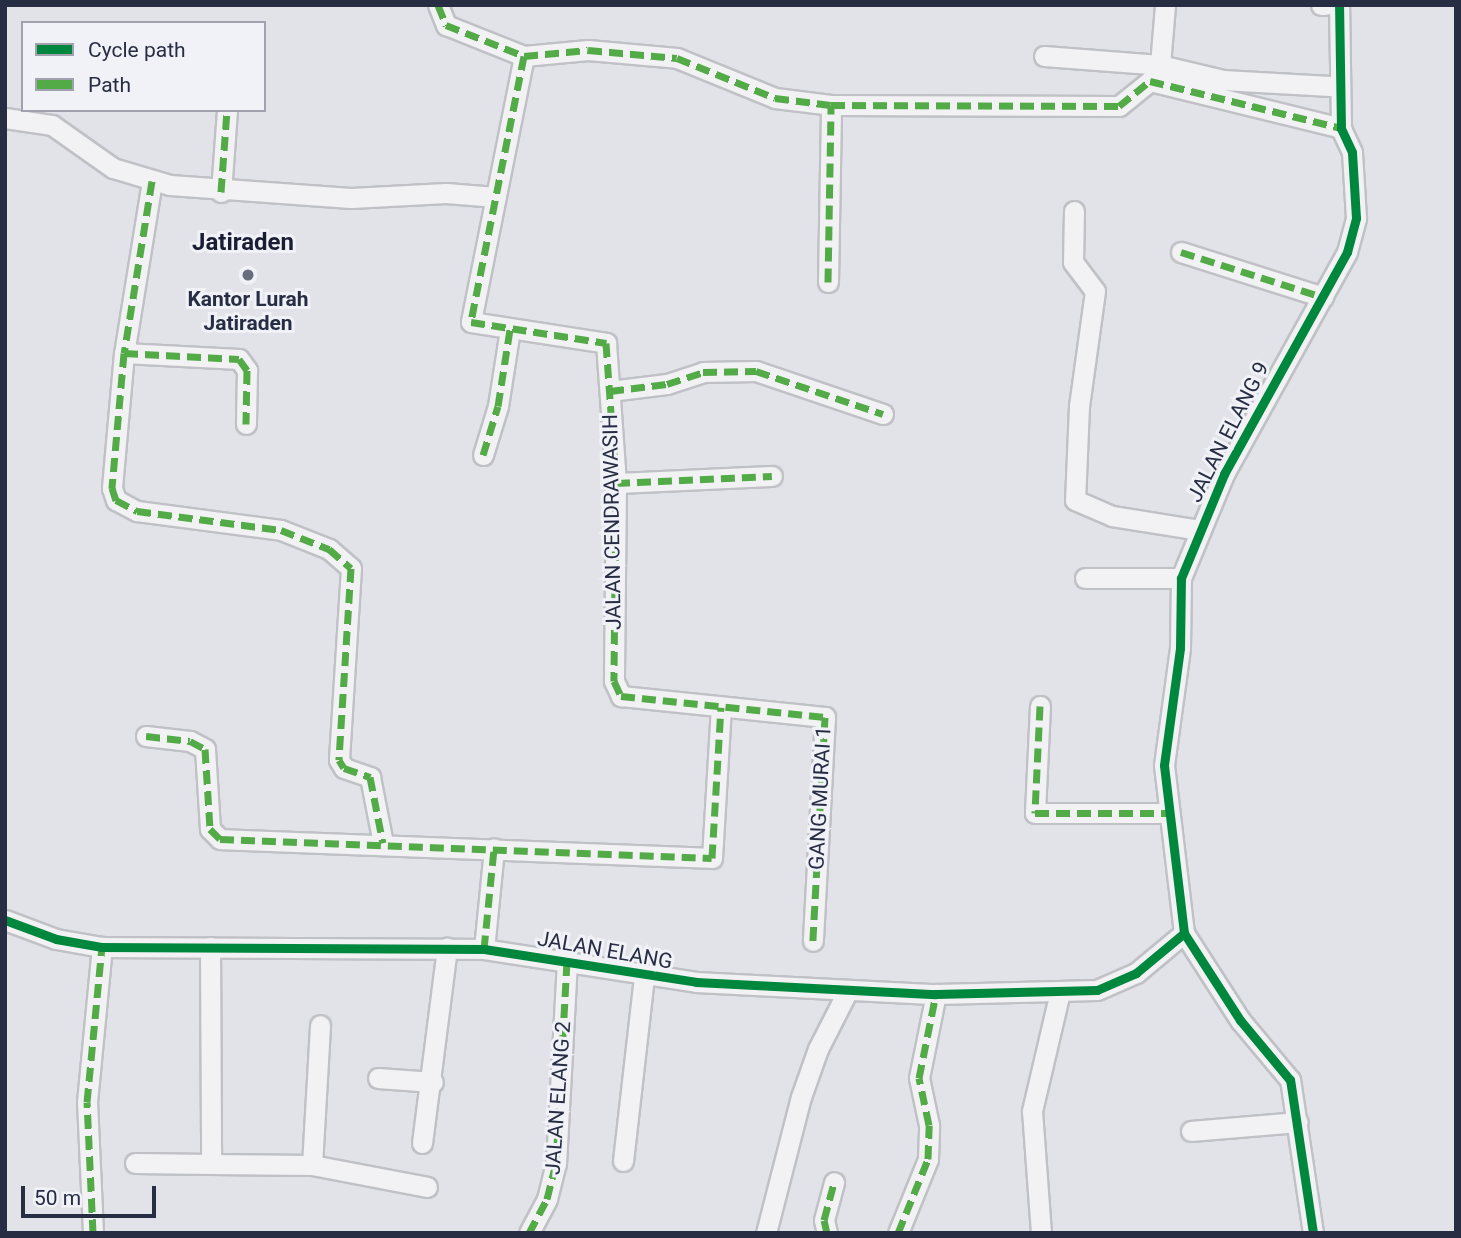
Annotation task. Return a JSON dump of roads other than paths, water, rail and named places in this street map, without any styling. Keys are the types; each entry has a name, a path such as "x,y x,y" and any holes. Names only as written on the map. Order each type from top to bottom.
{"street":[{"path":"438,5 446,25 524,56 588,50 677,58 775,98 831,106 1119,106 1150,81 1341,128"},
{"path":"1160,65 1165,5"},
{"name":"JALAN ELANG 9","path":"1184,933 1167,813 1164,765 1180,648 1181,578 1199,530 1282,365 1347,252 1356,218 1352,152 1341,128 1339,5"},
{"path":"5,118 52,125 113,168 152,181 220,192 376,198 457,193 496,197 524,56"},
{"path":"1044,56 1160,65 1223,80 1330,86"},
{"path":"828,282 831,106"},
{"path":"220,192 227,112"},
{"path":"152,181 124,353 113,488 116,500 138,511 281,530 329,549 351,568 339,760 344,768 370,777 383,844"},
{"name":"JALAN CENDRAWASIH","path":"496,197 470,317 476,326 606,343 616,483 617,689 621,696 721,707"},
{"path":"1073,211 1073,262 1095,291 1079,406 1075,500 1112,516 1199,530"},
{"path":"1181,252 1323,297"},
{"path":"483,455 498,405 510,329"},
{"path":"124,353 239,359 247,370 246,424"},
{"path":"610,391 667,384 703,372 756,371 883,414"},
{"path":"616,483 772,476"},
{"path":"1086,578 1181,578"},
{"path":"1040,706 1035,813 1167,813"},
{"path":"146,736 190,741 205,749 211,829 220,839 712,858 715,852 721,707"},
{"name":"GANG MURAI 1","path":"721,707 825,717 813,941"},
{"path":"484,948 494,848"},
{"name":"JALAN ELANG","path":"5,919 56,939 102,947 484,948 567,959 644,976 847,992 936,994 1060,992 1116,985 1184,933"},
{"path":"1184,933 1240,1020 1290,1080 1313,1233"},
{"path":"93,1233 87,1102 102,947"},
{"path":"210,947 211,1164"},
{"path":"422,1143 433,1082 447,948"},
{"name":"JALAN ELANG 2","path":"529,1233 547,1199 556,1164 567,959"},
{"path":"623,1161 644,976"},
{"path":"766,1233 805,1085 847,992"},
{"path":"1041,1233 1032,1111 1060,992"},
{"path":"898,1233 928,1159 929,1125 919,1078 936,994"},
{"path":"312,1165 320,1025"},
{"path":"378,1078 433,1082"},
{"path":"1191,1131 1298,1122"},
{"path":"135,1163 312,1165 427,1187"},
{"path":"827,1233 824,1220 834,1182"}],"place":[{"name":"Kantor Lurah Jatiraden","path":"248,275"}],"district":[{"name":"Jatiraden","path":"243,243"}]}
